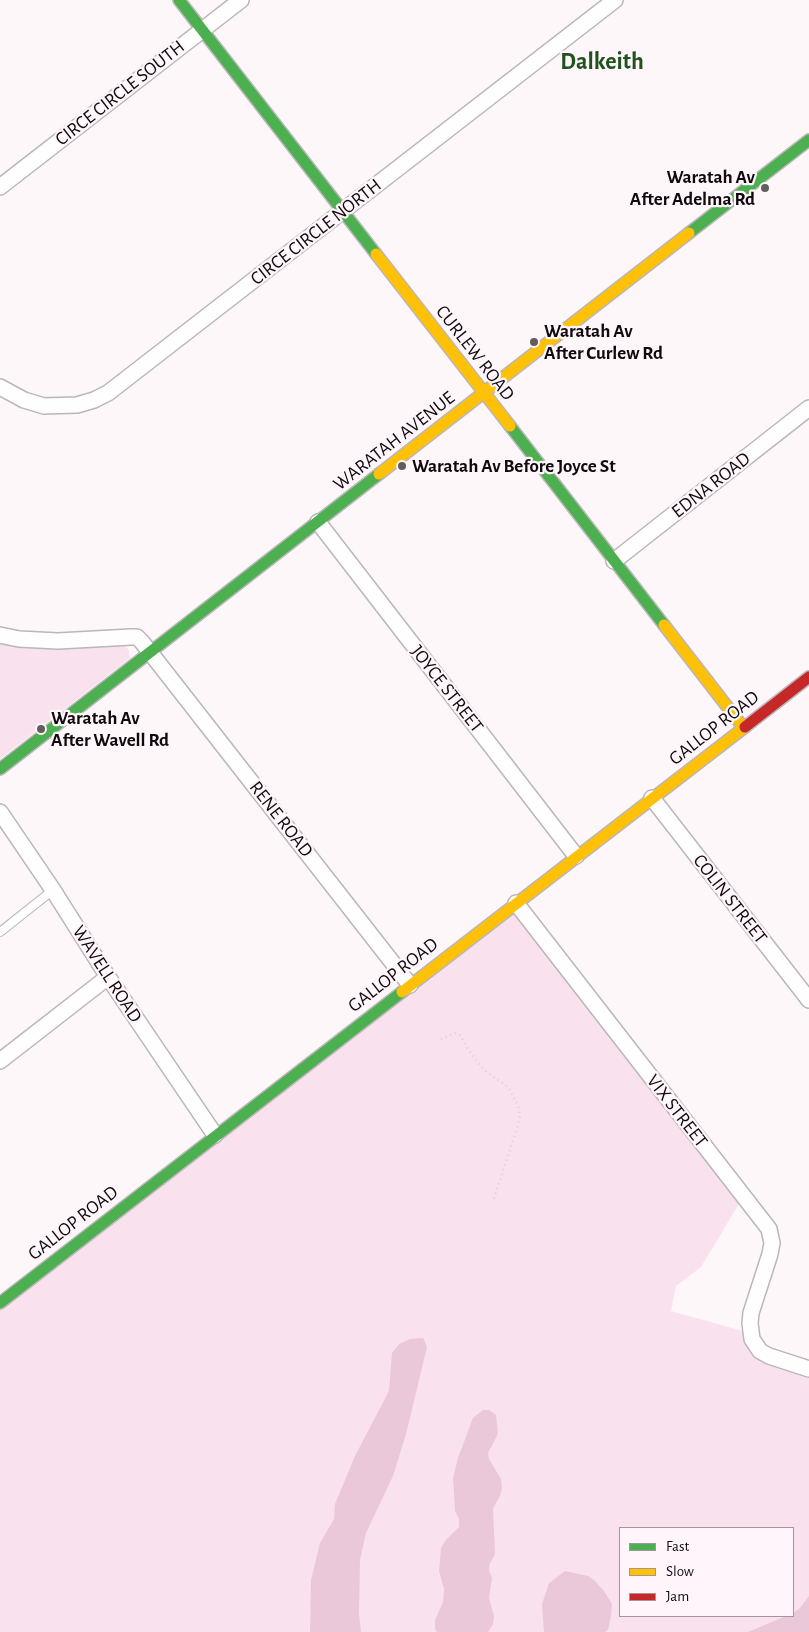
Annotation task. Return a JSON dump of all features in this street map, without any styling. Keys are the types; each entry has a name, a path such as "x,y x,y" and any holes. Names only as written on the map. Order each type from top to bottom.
{"street":[{"name":"CURLEW ROAD","path":"179,0 743,728"},
{"name":"CIRCE CIRCLE SOUTH","path":"0,187 241,0"},
{"name":"CIRCE CIRCLE NORTH","path":"0,387 24,400 44,406 76,405 101,397 121,384 615,0"},
{"name":"WARATAH AVENUE","path":"0,769 809,140"},
{"name":"EDNA ROAD","path":"614,561 809,408"},
{"name":"JOYCE STREET","path":"318,522 576,856"},
{"name":"RENE ROAD","path":"0,635 19,639 58,641 137,637 410,985"},
{"name":"GALLOP ROAD","path":"0,1303 809,677"},
{"name":"COLIN STREET","path":"652,798 809,1000"},
{"name":"WAVELL ROAD","path":"0,812 53,890 108,977 215,1135"},
{"name":"VIX STREET","path":"516,903 769,1229 772,1243 751,1313 752,1339 760,1351 769,1356 809,1368"},
{"path":"0,1061 108,977"}],"lane":[{"path":"0,932 53,890"}],"path":[{"path":"442,1039 456,1033 461,1036 484,1070 508,1087 518,1105 520,1115 518,1125 493,1201"}],"shaded area":[{"path":"0,640 18,644 72,648 120,643 128,649 130,658 0,759"},
{"path":"515,907 740,1202 701,1267 676,1286 671,1311 750,1333 756,1348 809,1372 809,1632 0,1632 0,1307"},
{"path":"423,1338 427,1347 406,1434 393,1476 366,1533 360,1560 359,1613 361,1632 310,1632 311,1580 320,1543 334,1519 335,1504 355,1456 389,1391 392,1353 399,1344 410,1339"},
{"path":"483,1410 489,1410 496,1415 498,1434 488,1453 489,1459 501,1479 502,1488 493,1508 495,1554 490,1563 489,1570 492,1578 489,1598 494,1616 493,1624 488,1632 437,1632 435,1620 443,1602 444,1589 439,1571 441,1548 459,1527 459,1519 455,1511 453,1478 458,1458 473,1418"},
{"path":"565,1571 588,1576 604,1591 612,1604 608,1630 605,1632 544,1632 542,1604 549,1583"},
{"path":"809,1596 809,1632 748,1632 784,1617 794,1617 794,1612 800,1608"}],"traffic: fast":[{"path":"179,0 376,254"},
{"path":"689,233 809,140"},
{"path":"510,426 664,625"},
{"path":"0,769 379,474"},
{"path":"0,1303 402,992"}],"traffic: slow":[{"path":"379,474 689,233"},
{"path":"376,254 510,426"},
{"path":"664,625 743,727"},
{"path":"402,992 745,727"}],"traffic: jam":[{"path":"745,727 809,677"}],"place":[{"name":"Waratah Av After Adelma Rd","path":"765,188"},
{"name":"Waratah Av After Curlew Rd","path":"534,342"},
{"name":"Waratah Av Before Joyce St","path":"402,466"},
{"name":"Waratah Av After Wavell Rd","path":"41,729"}],"district":[{"name":"Dalkeith","path":"602,62"}]}
